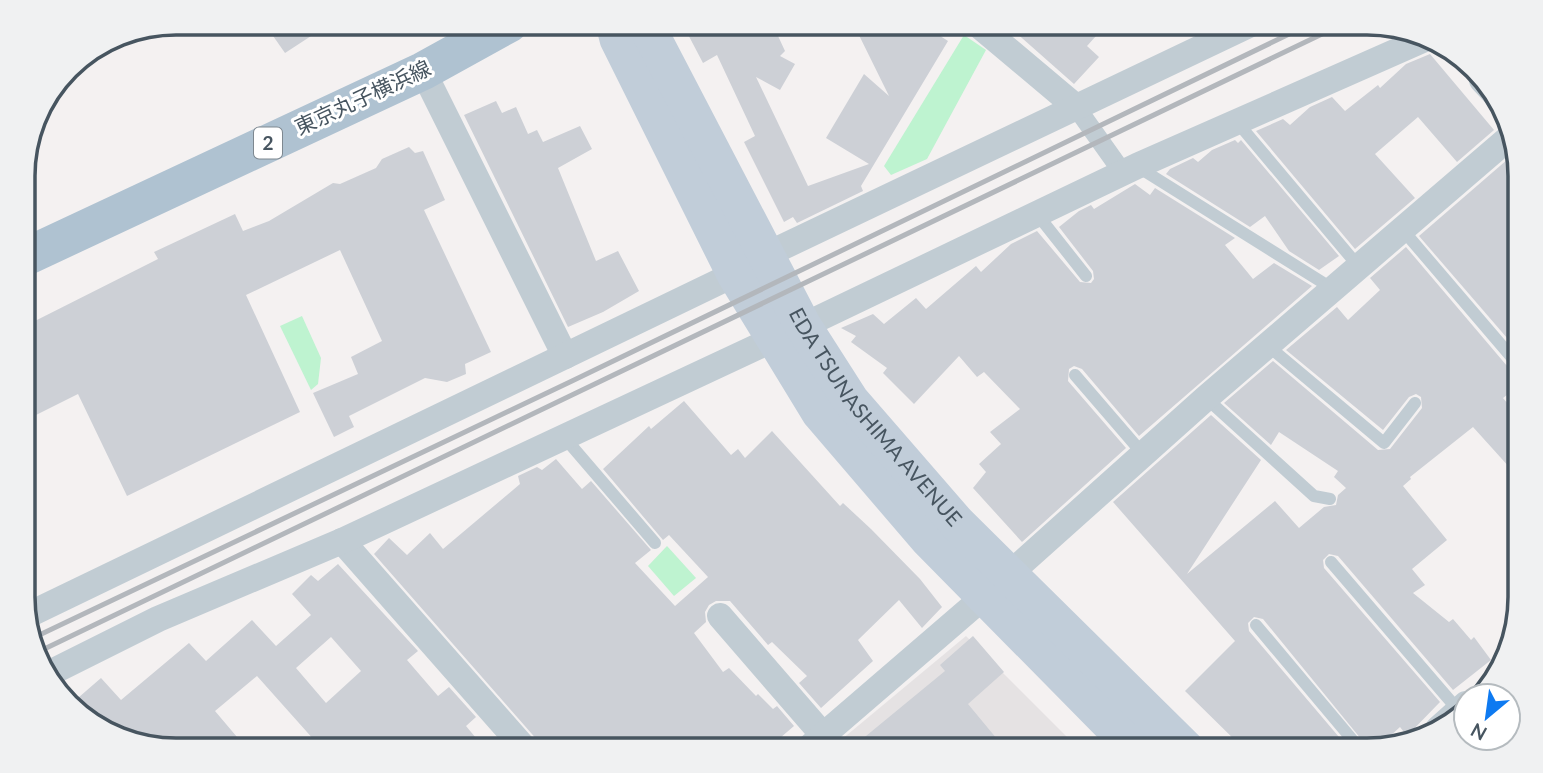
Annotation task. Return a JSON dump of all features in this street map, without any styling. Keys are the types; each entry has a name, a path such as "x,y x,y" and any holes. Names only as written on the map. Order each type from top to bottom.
{"main road":[{"name":"東京丸子横浜線","path":"35,252 423,71 488,35"},
{"name":"EDA TSUNASHIMA AVENUE","path":"617,35 735,274 957,523 998,584 1126,738"},
{"name":"EDA TSUNASHIMA AVENUE","path":"651,35 768,254 789,333"},
{"name":"EDA TSUNASHIMA AVENUE","path":"998,584 1173,738"}],"street":[{"path":"990,35 1076,107 1130,170"},
{"path":"36,611 735,274 768,254 1228,35"},
{"path":"55,670 158,619 342,541 564,438 1130,170 1414,44"},
{"path":"423,71 565,356"},
{"path":"820,738 998,584 1206,398 1504,142"},
{"path":"342,541 515,738"},
{"path":"720,616 810,738"}],"lane":[{"path":"1237,122 1359,267"},
{"path":"1130,170 1334,289"},
{"path":"1037,215 1086,276"},
{"path":"1402,229 1508,353"},
{"path":"1267,345 1384,443 1415,403"},
{"path":"1075,374 1143,454"},
{"path":"1206,398 1314,496 1330,499"},
{"path":"564,438 655,543"},
{"path":"1331,562 1456,682"},
{"path":"1256,625 1351,738"}],"shaded area":[{"path":"966,636 1068,738 843,738"}],"green space":[{"path":"964,35 986,50 927,159 891,175 884,166"},
{"path":"302,316 321,358 318,384 311,390 280,326"},
{"path":"667,546 696,578 674,596 648,566"}],"building":[{"path":"272,35 313,35 285,53"},
{"path":"688,35 778,35 785,51 780,56 795,64 780,90 756,77 808,186 869,164 826,138 864,74 889,96 859,35 939,35 948,41 861,186 863,191 797,223 793,217 784,222 744,142 755,136 717,55 703,63"},
{"path":"1019,35 1096,36 1087,46 1099,57 1074,84"},
{"path":"1430,54 1494,130 1457,162 1418,117 1375,154 1415,198 1355,249 1256,131 1283,119 1290,125 1310,107 1332,97 1345,111 1378,85 1380,88 1406,64"},
{"path":"496,101 502,113 516,107 528,134 537,130 543,142 580,126 592,149 558,168 596,261 618,251 639,291 603,312 568,327 464,115"},
{"path":"1235,140 1238,143 1241,140 1339,256 1319,270 1289,251 1265,216 1250,227 1166,174 1170,169 1193,158 1198,162 1212,150"},
{"path":"409,147 415,153 423,151 445,200 424,210 491,352 465,364 466,374 447,382 425,378 349,416 354,427 334,437 313,393 358,374 351,357 382,341 340,250 246,295 300,412 127,496 78,394 35,416 35,321 158,259 154,252 235,214 243,231 269,221 333,183 340,184 376,168 382,159"},
{"path":"1507,160 1508,339 1419,236"},
{"path":"1135,184 1150,195 1155,188 1235,238 1225,245 1253,279 1274,263 1312,286 1139,436 1082,369 1074,366 1069,369 1068,381 1126,448 1022,542 973,488 986,472 979,464 1001,444 990,432 1020,409 984,372 977,377 959,356 914,404 883,373 887,368 851,342 856,336 841,328 873,314 884,324 916,298 926,309 976,266 981,272 1011,244 1037,231 1080,282 1091,283 1094,279 1093,271 1059,227 1079,211 1091,205 1094,209"},
{"path":"1406,247 1508,367 1508,394 1503,398 1508,404 1508,466 1473,427 1410,477 1403,486 1447,540 1412,569 1425,585 1413,593 1449,622 1453,619 1471,640 1474,637 1491,660 1463,682 1452,682 1452,689 1338,556 1329,554 1323,560 1324,568 1440,702 1412,731 1405,733 1400,727 1390,736 1360,738 1263,619 1254,617 1248,623 1249,631 1340,738 1233,738 1185,691 1235,641 1113,502 1211,415 1261,460 1187,574 1275,501 1299,528 1324,507 1336,505 1338,495 1346,488 1334,477 1338,471 1279,432 1271,445 1224,403 1273,361 1378,450 1390,449 1422,408 1421,397 1416,394 1409,397 1383,430 1286,350 1337,307 1348,320 1380,290 1370,278"},
{"path":"684,401 731,455 738,449 745,458 772,431 840,506 843,503 920,579 942,607 922,628 899,600 858,640 873,661 821,708 799,683 807,676 772,642 768,645 730,601 716,601 709,605 705,612 706,622 694,633 723,672 729,668 756,696 758,694 773,709 777,706 794,726 780,738 535,738 374,554 389,538 407,555 430,533 443,549 520,484 518,476 537,467 542,470 556,459 582,489 591,481 651,550 635,563 675,606 708,577 669,535 663,540 603,469 649,426 651,429"},
{"path":"338,564 418,651 407,660 438,696 449,687 476,717 466,726 476,738 312,738 257,676 215,711 238,738 157,737 130,731 97,714 78,698 101,678 121,700 189,643 206,661 252,620 276,646 311,615 292,594 311,575 318,581","holes":["331,637 361,671 326,703 296,668"]},
{"path":"973,636 1004,672 968,704 996,738 864,738 945,671 940,665"}],"railway":[{"path":"40,635 1287,35"},
{"path":"44,649 1320,35"}]}
